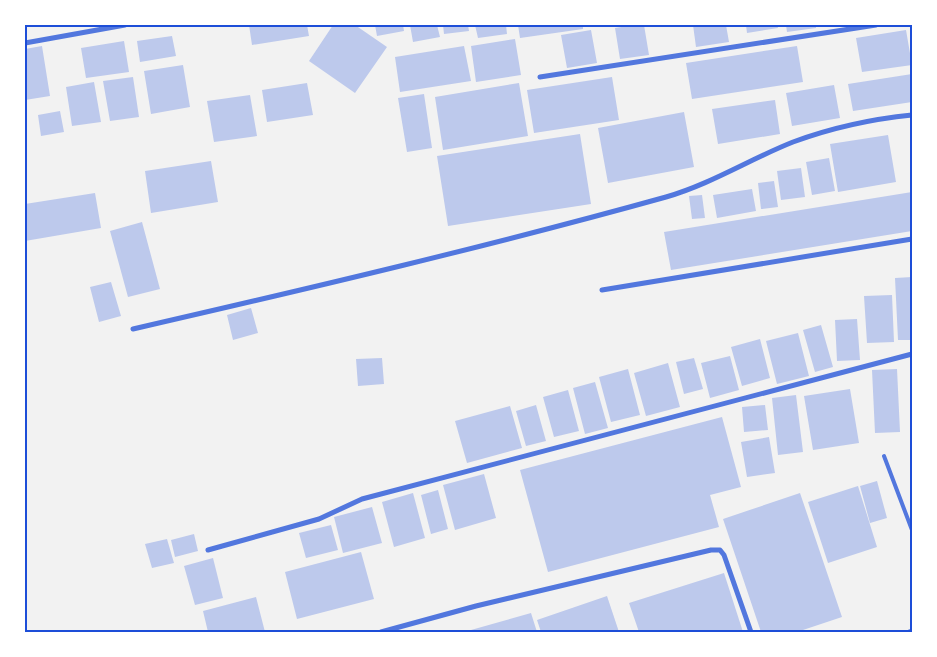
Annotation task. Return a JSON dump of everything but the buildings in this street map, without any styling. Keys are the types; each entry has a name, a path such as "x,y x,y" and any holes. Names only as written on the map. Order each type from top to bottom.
{"street":[{"path":"25,43 125,25"},
{"path":"540,77 876,25"},
{"path":"133,329 452,253 650,201 706,182 792,143 817,134 871,121 912,115"},
{"path":"602,290 912,239"},
{"path":"208,550 319,519 362,499 912,354"},
{"path":"381,632 476,606 711,550 720,550 724,555 751,632"}],"lane":[{"path":"884,456 912,530"}]}
